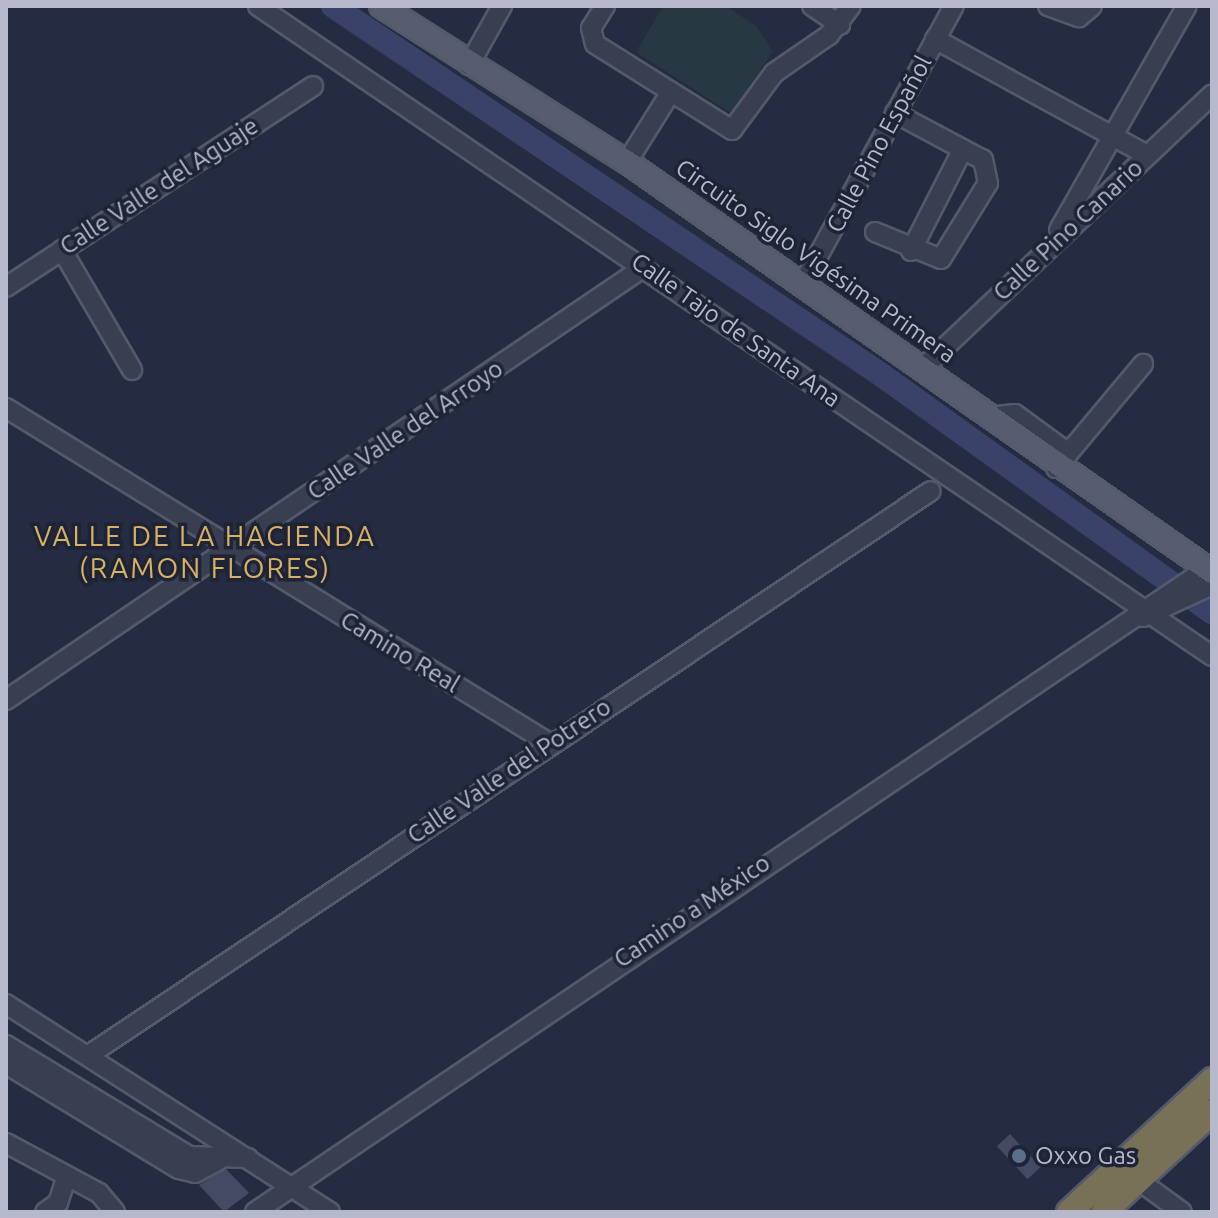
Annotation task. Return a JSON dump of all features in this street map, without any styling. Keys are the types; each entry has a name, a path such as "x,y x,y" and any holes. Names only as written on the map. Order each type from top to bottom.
{"highway":[{"path":"1069,1212 1212,1080"},
{"path":"1104,1212 1212,1112"}],"main road":[{"name":"Circuito Siglo Vigésima Primera","path":"381,6 469,65 627,162 804,282 925,366 990,417 1062,460 1208,576"}],"street":[{"name":"Calle Tajo de Santa Ana","path":"258,6 1212,656"},
{"path":"469,65 502,6"},
{"path":"605,6 591,28 595,44 669,95 732,130 774,73 840,25 851,6"},
{"path":"812,6 840,25"},
{"name":"Calle Pino Español","path":"804,282 954,6"},
{"path":"1050,7 1079,17 1092,6"},
{"path":"1047,250 1187,6"},
{"path":"935,39 1147,155"},
{"name":"Calle Valle del Aguaje","path":"6,287 313,86"},
{"path":"627,162 669,95"},
{"name":"Calle Pino Canario","path":"925,366 1212,95"},
{"path":"875,232 911,251 949,254 988,183 983,160 895,113"},
{"path":"911,251 963,149"},
{"path":"62,250 132,370"},
{"name":"Calle Valle del Arroyo","path":"6,700 644,267"},
{"path":"1062,460 1143,364"},
{"name":"Camino Real","path":"6,408 549,743"},
{"name":"Calle Valle del Potrero","path":"89,1055 549,743 931,491"},
{"name":"Camino a México","path":"255,1212 1148,611 1208,576"},
{"path":"6,1004 330,1212"},
{"path":"6,1045 189,1156 248,1158"},
{"path":"6,1064 186,1172 222,1159"},
{"path":"6,1143 66,1179 99,1193 115,1212"},
{"path":"45,1212 58,1203 66,1179"},
{"path":"1138,1180 1182,1212"}],"shaded area":[{"path":"663,6 726,6 755,25 773,51 732,114 636,52"}],"building":[{"name":"Oxxo Gas","path":"1010,1134 1041,1167 1028,1179 997,1146"},
{"path":"226,1169 249,1193 224,1212 199,1185"}],"waterway":[{"path":"333,6 883,376 1212,612"}],"place":[{"name":"Oxxo Gas","path":"1019,1156"}],"district":[{"name":"VALLE DE LA HACIENDA (RAMON FLORES)","path":"205,552"}]}
